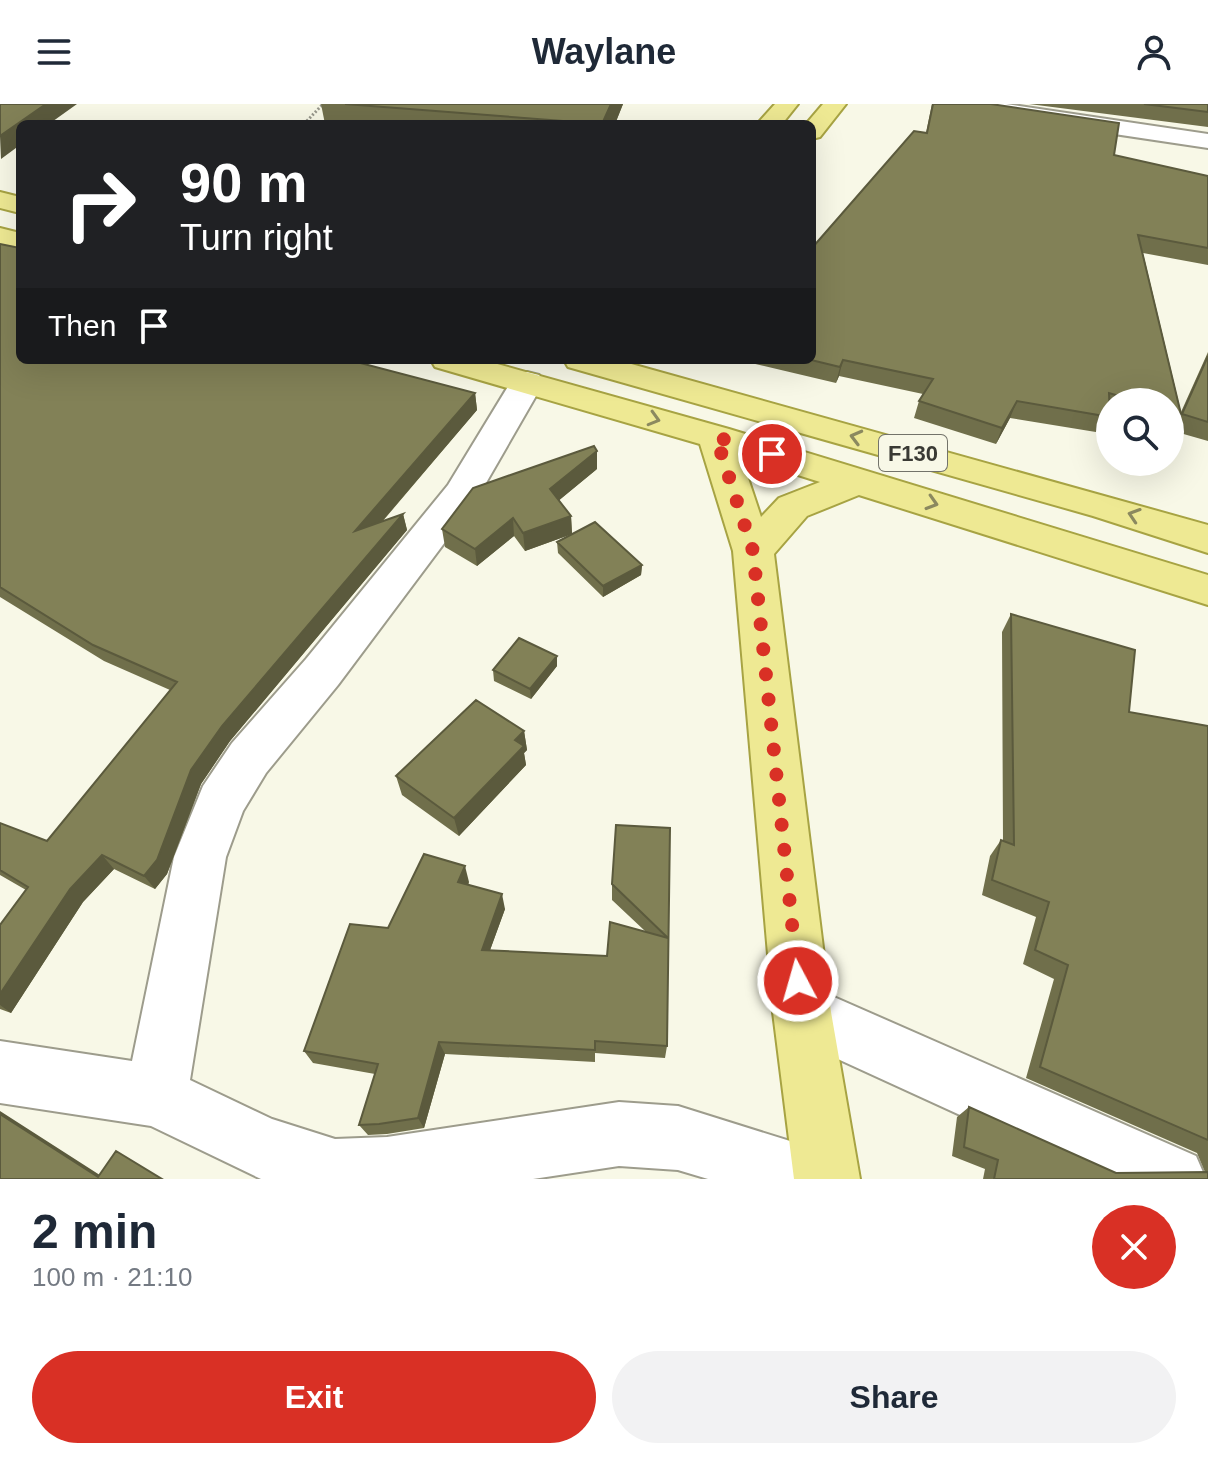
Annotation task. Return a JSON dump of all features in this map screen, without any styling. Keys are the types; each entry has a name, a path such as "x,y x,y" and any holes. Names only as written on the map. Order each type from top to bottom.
{"main road":[{"path":"773,120 787,104"},
{"path":"816,127 835,104"},
{"name":"F130","path":"480,364 538,371 592,402 716,418 1107,507 1208,539"},
{"path":"686,364 716,418 753,551 802,1012 827,1179"},
{"path":"592,402 622,366"},
{"name":"F130","path":"622,366 716,418 858,481 1208,590"},
{"path":"753,551 793,507 858,481"}],"street":[{"path":"960,104 1208,141"},
{"path":"156,1096 200,857 221,802 249,758 322,672 462,493 538,371"},
{"path":"802,1012 1173,1179"},
{"path":"0,1072 156,1096 263,1148 335,1171 387,1169 619,1134 678,1138 815,1179"}],"path":[{"path":"308,120 323,104"}],"building":[{"path":"0,104 46,104 23,120 16,120 16,125 0,136"},
{"path":"345,104 611,104 604,120 551,120"},
{"path":"933,104 991,104 1119,123 1114,155 1208,176 1208,248 1138,235 1175,388 1096,388 1096,415 1017,401 1002,428 919,401 933,379 843,360 840,367 816,361 816,243 914,131 927,133"},
{"path":"1144,104 1208,104 1208,112"},
{"path":"0,244 16,247 16,364 364,364 475,393 355,531 403,514 222,726 191,770 157,860 144,876 102,855 70,889 0,994 0,925 28,887 0,870 0,823 47,841 177,682 93,645 0,587"},
{"path":"1208,356 1208,422 1184,415"},
{"path":"594,446 597,451 550,489 571,516 523,533 513,518 475,549 442,529 473,488"},
{"path":"595,522 642,565 603,586 557,542"},
{"path":"1011,614 1135,650 1129,712 1208,726 1208,1140 1040,1067 1068,965 1035,950 1049,902 992,880 1001,840 1014,845"},
{"path":"519,638 557,656 530,689 493,670"},
{"path":"476,700 524,731 515,740 524,746 454,818 396,776"},
{"path":"616,825 670,828 667,1046 595,1041 595,1050 439,1042 418,1118 359,1125 378,1064 304,1051 350,924 388,928 424,854 465,866 458,882 502,894 482,950 607,956 610,922 668,938 612,884"},
{"path":"969,1107 1116,1173 1208,1172 1208,1179 994,1179 998,1160 964,1147"},
{"path":"0,1114 98,1177 116,1151 162,1179 0,1179"}],"route":[{"path":"772,454 716,437 753,551 798,981"}]}
